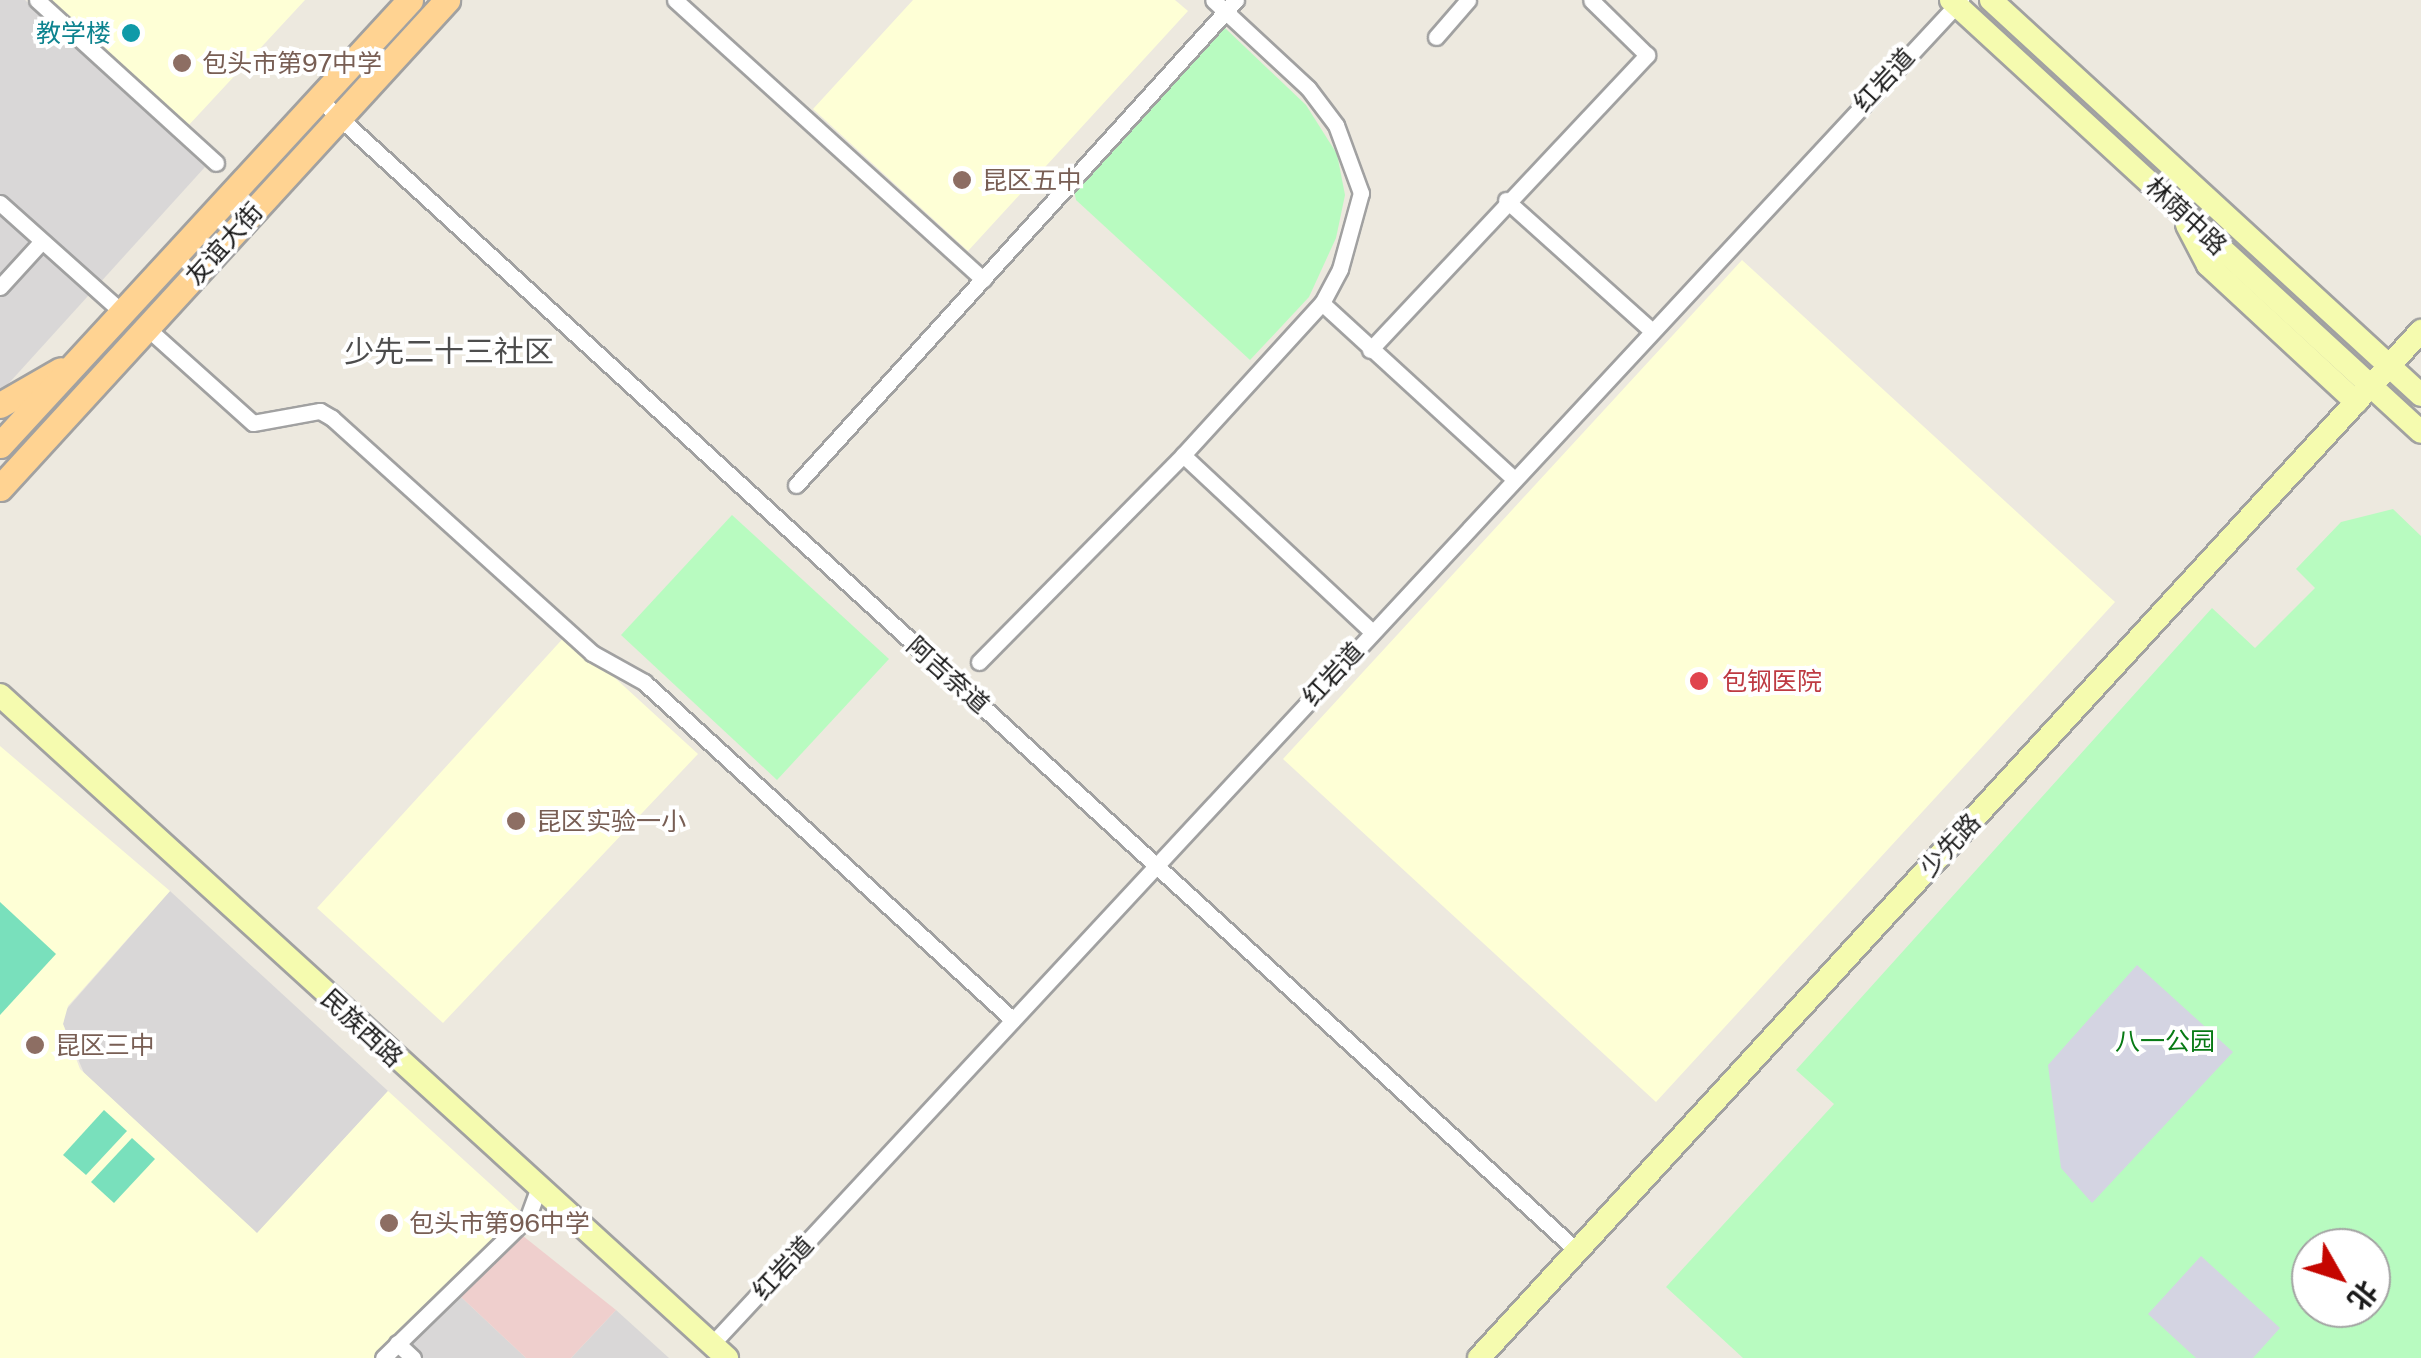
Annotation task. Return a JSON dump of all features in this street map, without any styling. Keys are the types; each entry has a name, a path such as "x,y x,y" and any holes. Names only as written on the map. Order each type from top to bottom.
{"main road":[{"name":"友谊大街","path":"0,445 410,0"},
{"name":"友谊大街","path":"0,488 447,0"},
{"name":"林荫中路","path":"1991,0 2421,395"},
{"name":"林荫中路","path":"1956,1 2179,209 2364,394 2421,432"},
{"name":"少先路","path":"1479,1358 2421,331"},
{"path":"0,405 75,364"},
{"name":"民族西路","path":"0,695 538,1190 719,1351"}],"street":[{"path":"36,0 216,163"},
{"path":"675,0 984,278"},
{"path":"1436,37 1468,0"},
{"path":"1370,350 1506,200 1647,55 1592,0"},
{"name":"红岩道","path":"719,1351 1013,1020 1956,1"},
{"path":"796,485 1225,4 1308,88 1336,126 1361,193 1340,269 1322,302 1183,455 978,662"},
{"name":"阿吉奈道","path":"319,98 1577,1251"},
{"path":"1506,200 1652,331"},
{"path":"0,203 122,312"},
{"path":"0,287 42,241"},
{"path":"1322,302 1514,479"},
{"path":"146,328 253,423 320,411 332,418 592,653 644,682 1013,1020"},
{"path":"1183,455 1372,632"},
{"path":"383,1358 528,1217 538,1190"},
{"path":"397,1343 413,1358"}],"shaded area":[{"path":"0,0 25,0 205,167 0,393"},
{"name":"包头市第97中学","path":"50,0 305,0 187,127"},
{"name":"昆区五中","path":"913,0 1175,0 1188,11 968,251 813,109"},
{"name":"包钢医院","path":"1742,260 2115,602 1656,1102 1283,759"},
{"name":"昆区实验一小","path":"567,634 698,754 443,1023 317,908"},
{"name":"昆区三中","path":"0,746 170,891 68,1006 63,1024 80,1069 257,1233 388,1091 521,1212 388,1358 0,1358"},
{"path":"170,891 388,1091 257,1234 84,1073 63,1024 65,1011"},
{"path":"2137,965 2233,1052 2092,1203 2061,1168 2048,1065"},
{"path":"508,1224 616,1310 571,1358 526,1358 459,1295"},
{"path":"2201,1256 2280,1328 2253,1358 2196,1358 2148,1314"},
{"path":"459,1295 526,1358 399,1358"},
{"path":"616,1310 669,1358 571,1358"}],"green space":[{"path":"1224,27 1306,105 1337,154 1345,195 1336,238 1309,297 1250,360 1076,200 1074,190"},
{"name":"八一公园","path":"2393,509 2421,536 2421,1358 1743,1358 1666,1287 1834,1104 1796,1070 2212,608 2255,648 2315,588 2296,569 2341,522"},
{"path":"732,515 889,659 777,780 621,635"},
{"path":"0,902 56,954 0,1015"},
{"path":"104,1110 127,1131 86,1175 63,1155"},
{"path":"132,1138 155,1159 114,1203 91,1182"}],"place":[{"name":"教学楼","path":"131,33"},
{"name":"包头市第97中学","path":"182,63"},
{"name":"昆区五中","path":"962,180"},
{"name":"包钢医院","path":"1699,681"},
{"name":"昆区实验一小","path":"516,821"},
{"name":"昆区三中","path":"35,1045"},
{"name":"包头市第96中学","path":"389,1223"}],"district":[{"name":"少先二十三社区","path":"449,351"}]}
